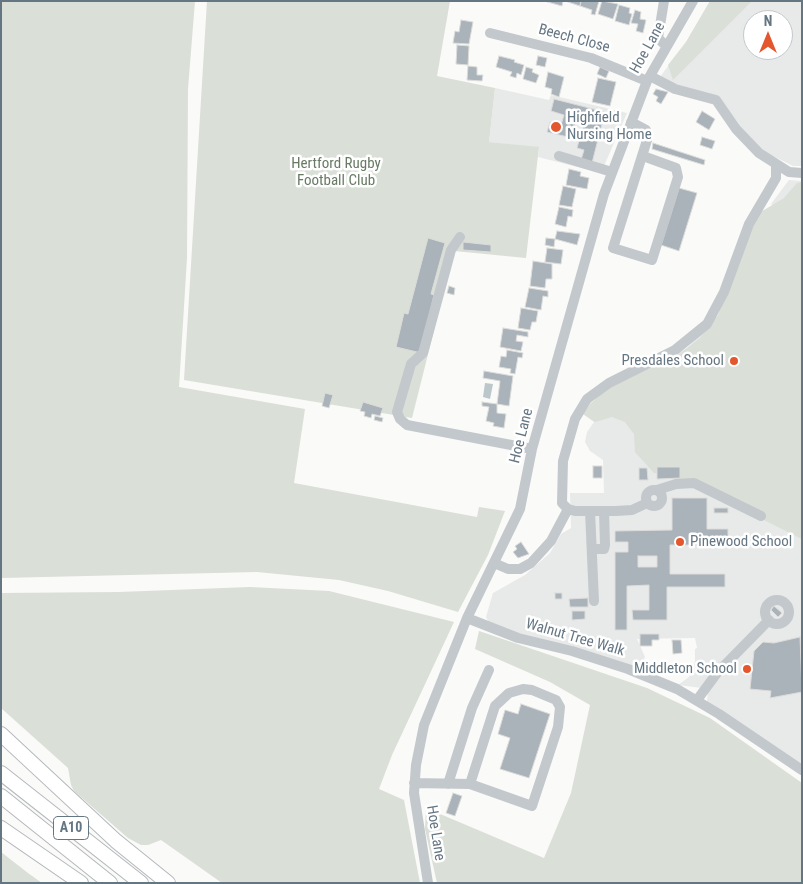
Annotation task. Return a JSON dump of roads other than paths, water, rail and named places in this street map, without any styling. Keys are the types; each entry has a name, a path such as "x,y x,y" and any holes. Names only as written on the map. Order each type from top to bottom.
{"highway":[{"path":"1,734 116,841 168,883"},
{"name":"A10","path":"1,773 141,883"},
{"name":"A10","path":"1,796 110,883"},
{"path":"1,828 81,883"}],"street":[{"path":"664,1 658,38 666,46"},
{"name":"Hoe Lane","path":"428,883 414,783 424,725 467,618 520,509 532,449 590,236 612,172 649,78 693,1"},
{"name":"Beech Close","path":"490,33 591,58 675,89 716,100 748,142 789,172 802,172"},
{"path":"631,122 646,130 648,137 642,156 614,248 652,260 678,177 676,168 642,156"},
{"path":"558,156 612,172"},
{"path":"761,516 694,483 676,484 657,490 661,494 661,502 654,506 647,502 632,510 568,509 562,504 560,494 564,484 562,462 574,419 587,399 609,383 675,350 707,324 724,292 750,224 776,178 776,164"},
{"path":"460,237 451,250 423,353 410,364 397,412 402,422 415,427 532,449"},
{"path":"494,562 514,569 520,569 531,564 551,541 568,509"},
{"path":"590,510 594,601"},
{"path":"593,549 604,549 604,510"},
{"name":"Walnut Tree Walk","path":"467,618 518,638 572,651 628,669 697,700 802,770"},
{"path":"697,700 717,673 769,620"},
{"path":"448,784 472,708 489,670"},
{"path":"414,783 470,784 532,806 558,727 560,706 556,700 532,690 523,689 508,693 501,698 495,706 470,784"}],"place":[{"name":"Highfield Nursing Home","path":"556,127"},
{"name":"Presdales School","path":"734,361"},
{"name":"Pinewood School","path":"680,542"},
{"name":"Middleton School","path":"747,669"}],"park label":[{"name":"Hertford Rugby Football Club","path":"336,172"}]}
